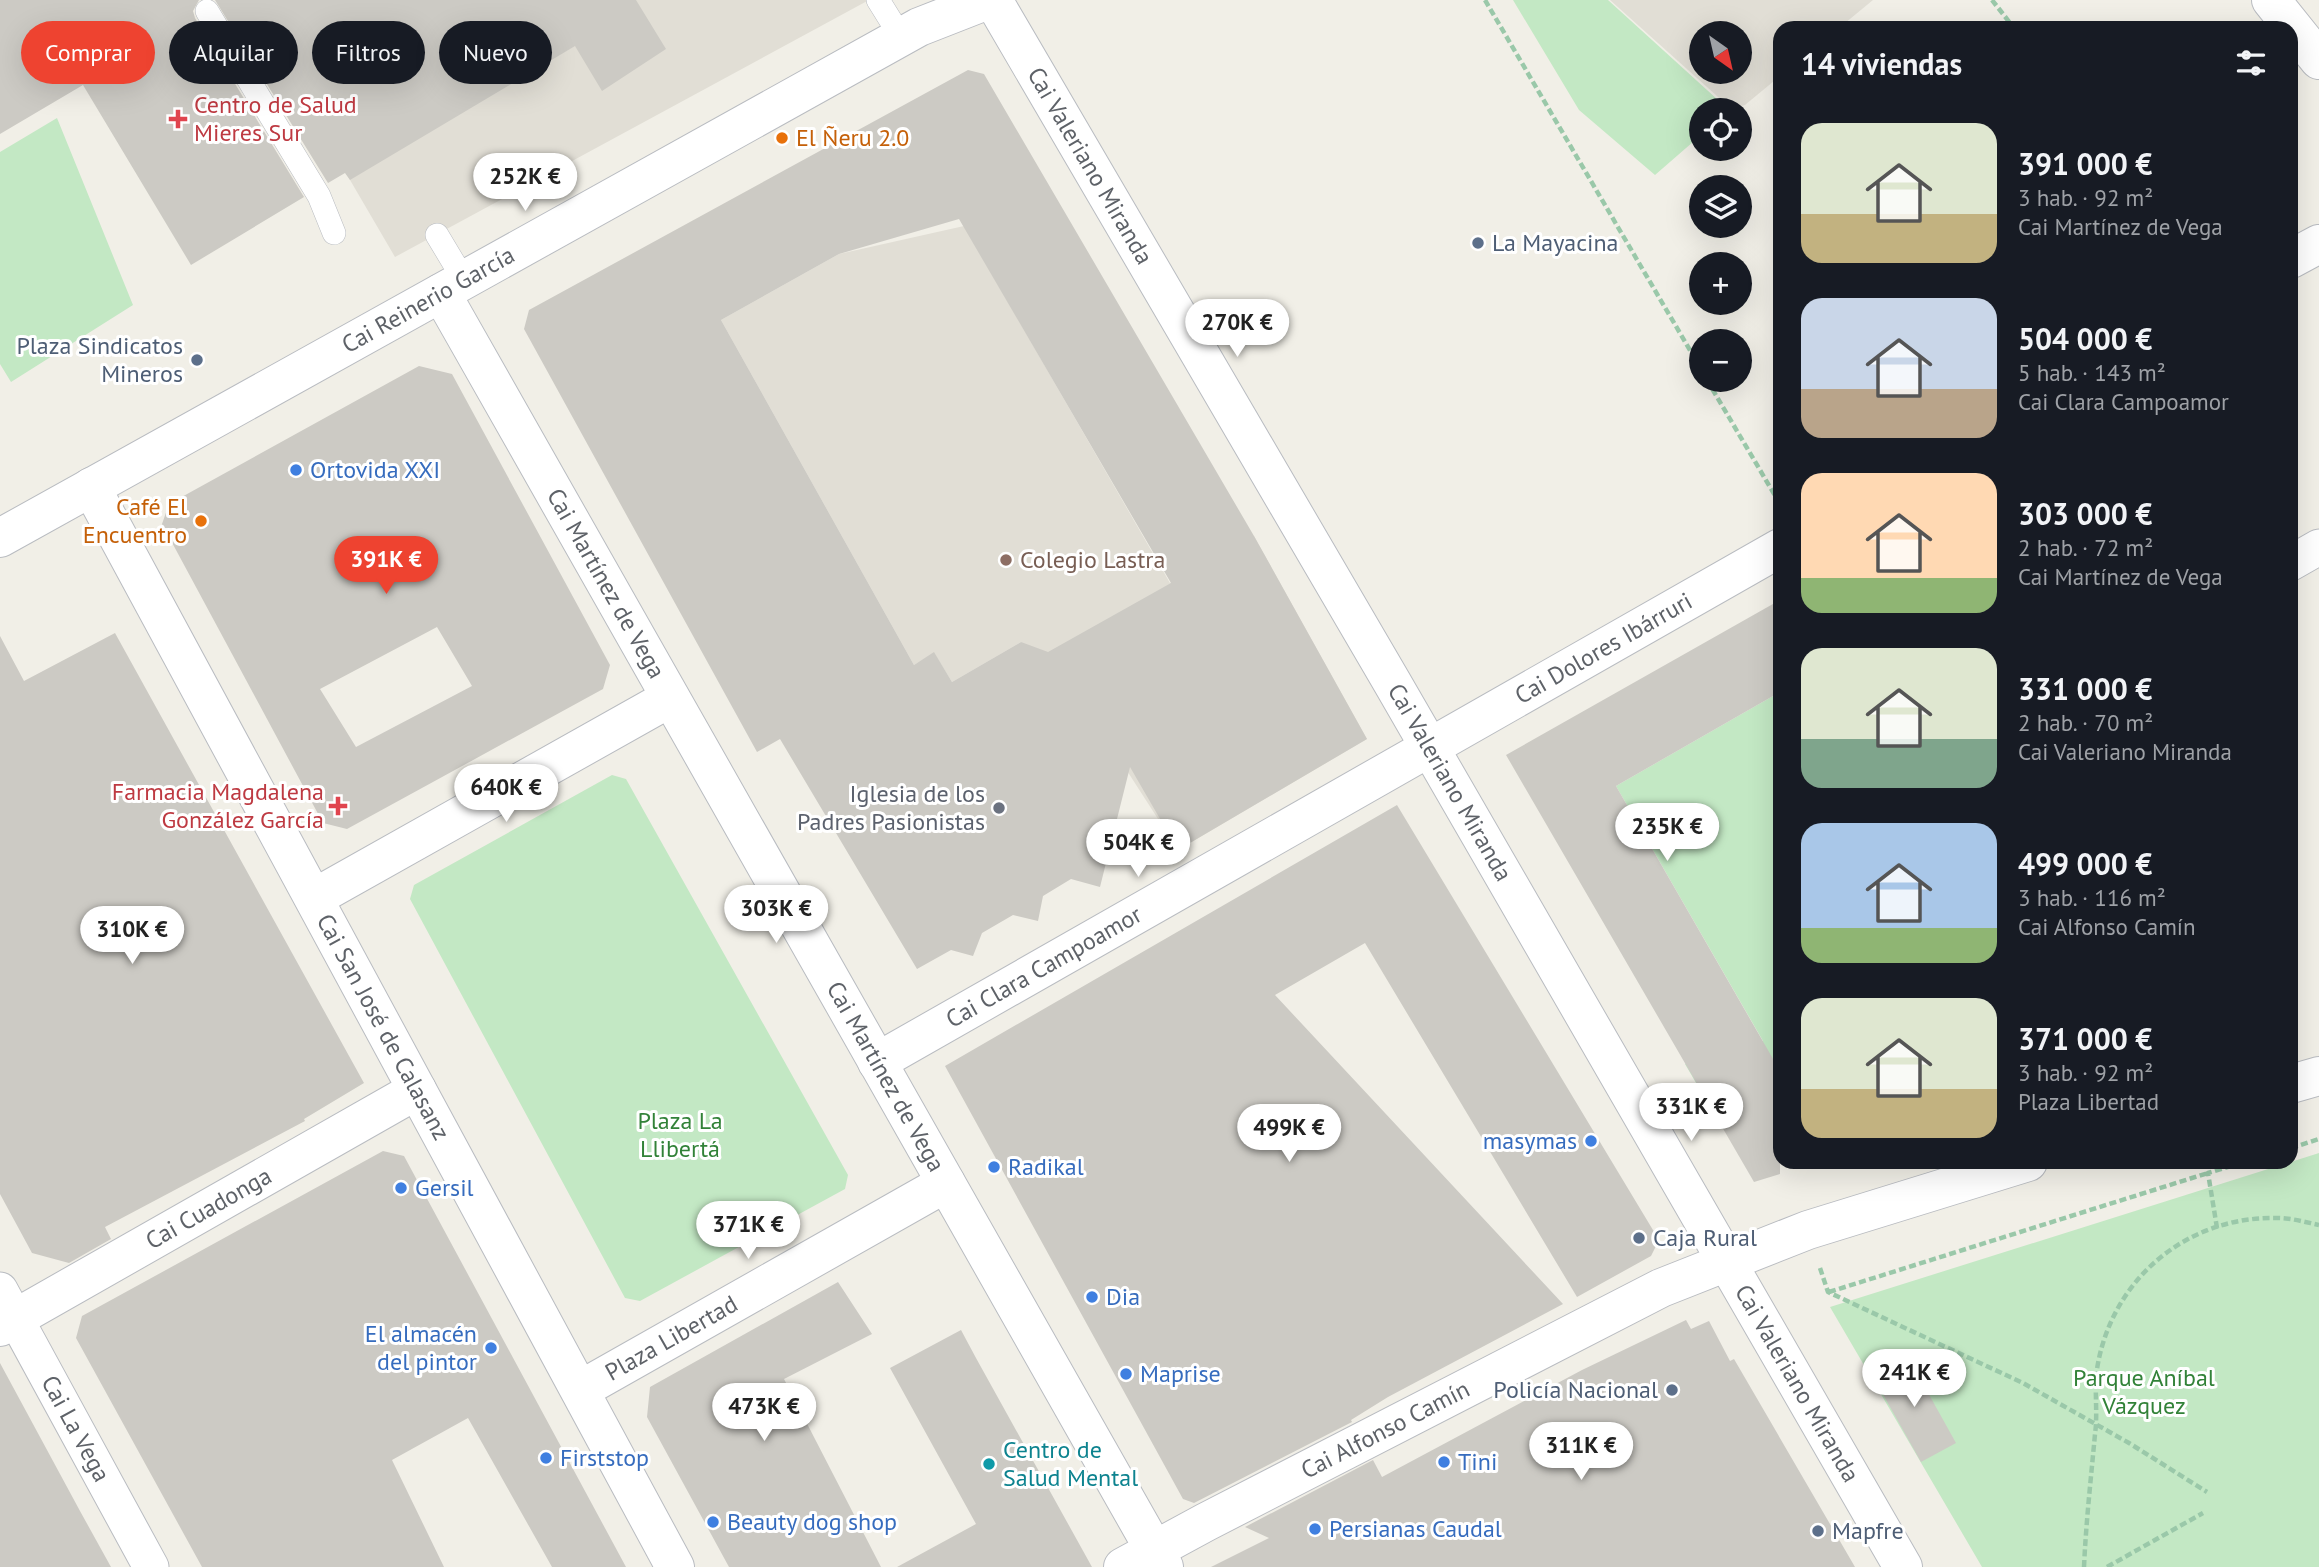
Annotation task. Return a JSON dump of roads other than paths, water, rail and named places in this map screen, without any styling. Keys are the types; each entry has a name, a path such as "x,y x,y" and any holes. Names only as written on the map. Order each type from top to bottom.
{"street":[{"name":"Cai Reinerio García","path":"0,538 919,27 990,0"},
{"name":"Cai Valeriano Miranda","path":"990,0 1430,749 1903,1567"},
{"path":"2271,0 2288,21"},
{"path":"2298,34 2319,60"},
{"path":"2298,255 2319,244"},
{"name":"Cai Martínez de Vega","path":"452,287 670,698 946,1183 1147,1561"},
{"name":"Cai San José de Calasanz","path":"91,487 675,1567"},
{"path":"2298,560 2319,547"},
{"name":"Cai Dolores Ibárruri","path":"1430,749 1773,552"},
{"path":"314,898 670,698"},
{"name":"Cai Clara Campoamor","path":"877,1062 1430,749"},
{"path":"2298,1082 2319,1076"},
{"name":"Cai Cuadonga","path":"5,1312 417,1090"},
{"name":"Cai Alfonso Camín","path":"1147,1561 1661,1288 1808,1230 2005,1169"},
{"name":"Plaza Libertad","path":"580,1390 946,1183"},
{"name":"Cai La Vega","path":"5,1312 150,1567"}],"lane":[{"path":"878,0 901,37"},
{"path":"207,11 319,196 334,233"},
{"path":"437,234 452,287"}],"place":[{"name":"Centro de Salud Mieres Sur","path":"178,119"},
{"name":"El Ñeru 2.0","path":"782,138"},
{"name":"La Mayacina","path":"1478,243"},
{"name":"Plaza Sindicatos Mineros","path":"197,360"},
{"name":"Ortovida XXI","path":"296,470"},
{"name":"Café El Encuentro","path":"201,521"},
{"name":"Colegio Lastra","path":"1006,560"},
{"name":"Farmacia Magdalena González García","path":"338,806"},
{"name":"Iglesia de los Padres Pasionistas","path":"999,808"},
{"name":"masymas","path":"1591,1141"},
{"name":"Radikal","path":"994,1167"},
{"name":"Gersil","path":"401,1188"},
{"name":"Caja Rural","path":"1639,1238"},
{"name":"Dia","path":"1092,1297"},
{"name":"El almacén del pintor","path":"491,1348"},
{"name":"Maprise","path":"1126,1374"},
{"name":"Policía Nacional","path":"1672,1390"},
{"name":"Firststop","path":"546,1458"},
{"name":"Tini","path":"1444,1462"},
{"name":"Centro de Salud Mental","path":"989,1464"},
{"name":"Beauty dog shop","path":"713,1522"},
{"name":"Persianas Caudal","path":"1315,1529"},
{"name":"Mapfre","path":"1818,1531"}],"park label":[{"name":"Plaza La Llibertá","path":"680,1135"},
{"name":"Parque Aníbal Vázquez","path":"2144,1392"}]}
